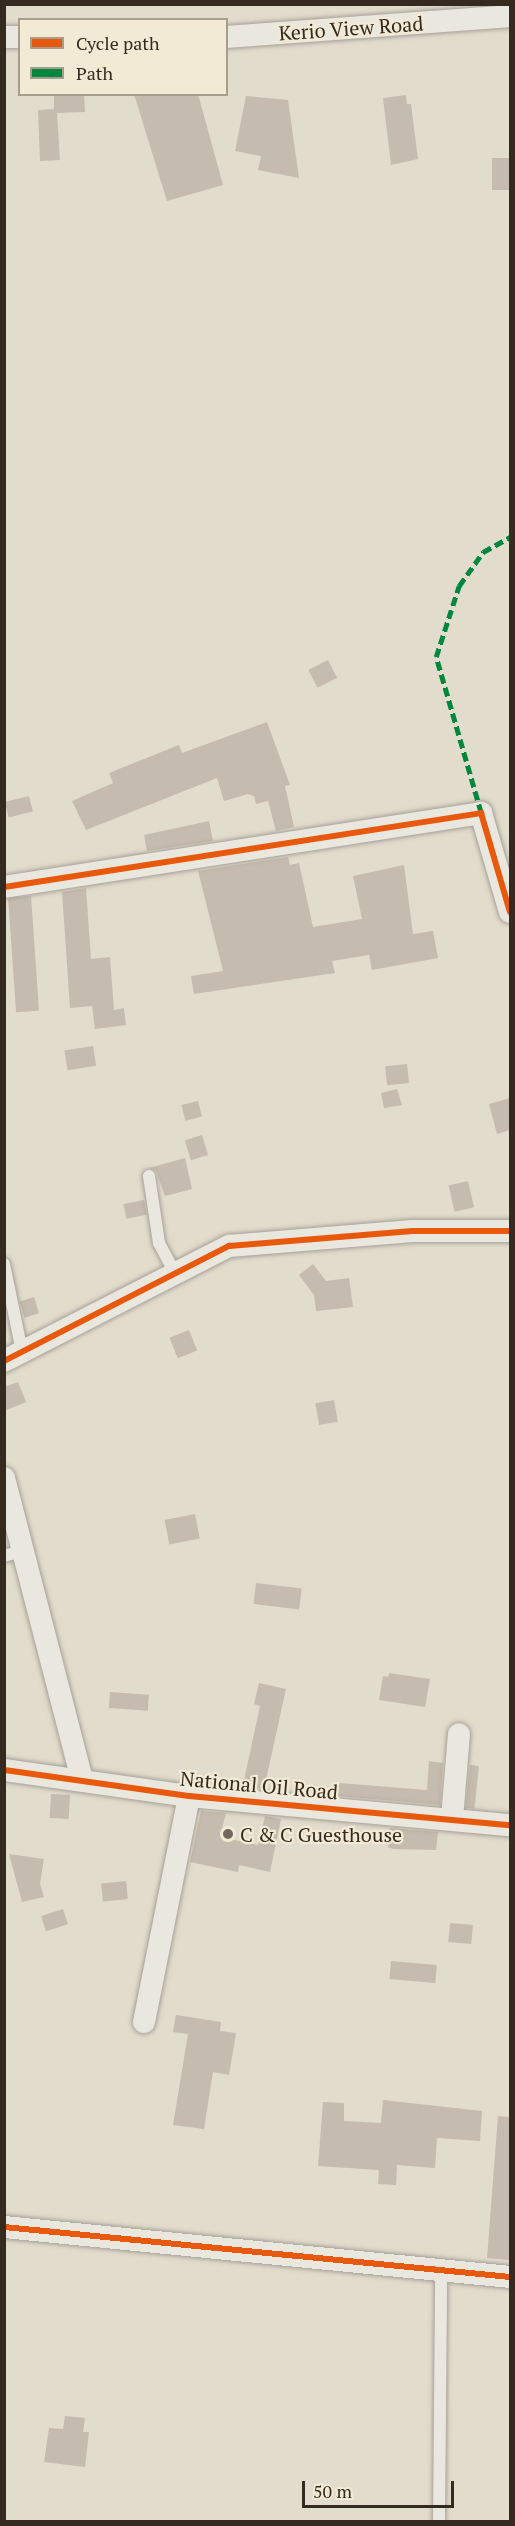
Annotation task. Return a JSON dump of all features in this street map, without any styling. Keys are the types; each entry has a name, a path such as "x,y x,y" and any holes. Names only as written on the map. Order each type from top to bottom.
{"street":[{"name":"Kerio View Road","path":"228,37 510,16"},
{"path":"4,887 482,813 510,912"},
{"path":"13,1356 229,1246 412,1231 510,1231"},
{"path":"4,1478 14,1553 82,1780"},
{"path":"452,1820 459,1734"},
{"name":"National Oil Road","path":"4,1770 189,1796 510,1825"},
{"path":"144,2022 189,1796"},
{"path":"4,2227 441,2272 510,2277"}],"lane":[{"path":"149,1176 159,1243 176,1273"},
{"path":"4,1264 13,1356"},
{"path":"439,2522 441,2272"}],"building":[{"path":"406,95 407,104 411,104 418,159 391,165 383,98"},
{"path":"54,96 84,96 85,112 57,113 60,160 40,161 38,110 54,109"},
{"path":"135,96 199,96 223,185 167,201"},
{"path":"246,96 288,100 299,178 258,170 261,156 235,151"},
{"path":"492,158 510,158 510,190 492,190"},
{"path":"328,660 337,678 317,688 308,670"},
{"path":"267,722 290,785 285,786 294,827 276,831 268,801 256,804 254,796 248,794 224,801 217,778 86,830 72,801 113,783 109,773 179,745 182,753"},
{"path":"29,796 33,812 9,818 5,802"},
{"path":"209,821 213,841 147,851 144,835"},
{"path":"288,857 290,865 299,863 313,927 362,919 353,876 404,865 413,934 433,931 438,958 372,970 369,955 332,961 335,973 194,994 191,976 223,971 198,871"},
{"path":"86,888 91,959 110,957 114,1010 124,1008 126,1025 95,1029 92,1006 70,1008 62,892"},
{"path":"31,896 39,1011 16,1012 8,898"},
{"path":"93,1046 96,1066 67,1070 64,1051"},
{"path":"407,1064 409,1083 387,1085 385,1066"},
{"path":"397,1089 402,1105 384,1108 381,1093"},
{"path":"510,1098 510,1130 497,1134 489,1104"},
{"path":"198,1101 202,1117 185,1121 182,1105"},
{"path":"202,1135 208,1155 191,1160 185,1140"},
{"path":"185,1158 192,1189 165,1196 156,1171 149,1168"},
{"path":"468,1181 474,1207 455,1212 449,1185"},
{"path":"144,1200 147,1215 126,1219 123,1204"},
{"path":"313,1264 326,1281 349,1278 353,1307 316,1311 314,1295 299,1275"},
{"path":"34,1297 39,1313 25,1318 20,1301"},
{"path":"189,1330 197,1350 178,1358 170,1338"},
{"path":"18,1382 26,1402 4,1411 4,1387"},
{"path":"334,1400 338,1422 319,1425 315,1403"},
{"path":"195,1514 200,1539 169,1544 165,1520"},
{"path":"256,1583 302,1589 299,1609 253,1604"},
{"path":"389,1673 430,1679 425,1707 379,1700 383,1676 388,1677"},
{"path":"259,1683 286,1689 264,1789 243,1785 260,1706 254,1704"},
{"path":"110,1692 149,1695 148,1711 109,1708"},
{"path":"429,1761 443,1763 440,1805 338,1796 339,1783 427,1790"},
{"path":"470,1765 479,1766 474,1809 466,1808"},
{"path":"51,1794 70,1795 69,1819 50,1818"},
{"path":"201,1811 226,1813 220,1837 258,1845 265,1816 281,1819 270,1872 239,1865 238,1872 190,1862"},
{"path":"390,1828 438,1832 436,1850 388,1847"},
{"path":"9,1854 44,1859 40,1884 44,1897 22,1902"},
{"path":"126,1881 128,1899 103,1902 101,1884"},
{"path":"63,1909 68,1924 46,1931 41,1916"},
{"path":"450,1923 473,1925 471,1944 448,1942"},
{"path":"391,1961 437,1965 435,1983 389,1979"},
{"path":"176,2015 221,2022 220,2031 236,2033 229,2075 213,2072 204,2129 173,2125 188,2034 173,2032"},
{"path":"383,2100 482,2111 480,2141 437,2138 435,2168 397,2165 396,2185 378,2184 379,2170 318,2166 323,2102 344,2103 344,2121 381,2123"},
{"path":"498,2116 510,2117 510,2260 487,2258"},
{"path":"65,2416 85,2418 83,2432 89,2432 85,2467 44,2462 49,2428 63,2429"}],"marked path":[{"path":"481,813 436,657 459,586 483,552 510,537"}],"cycle path":[{"path":"4,887 481,813 510,912"},
{"path":"4,1361 229,1246 412,1231 510,1231"},
{"path":"4,1770 189,1796 510,1825"},
{"path":"4,2227 510,2277"}],"place":[{"name":"C & C Guesthouse","path":"228,1834"}]}
